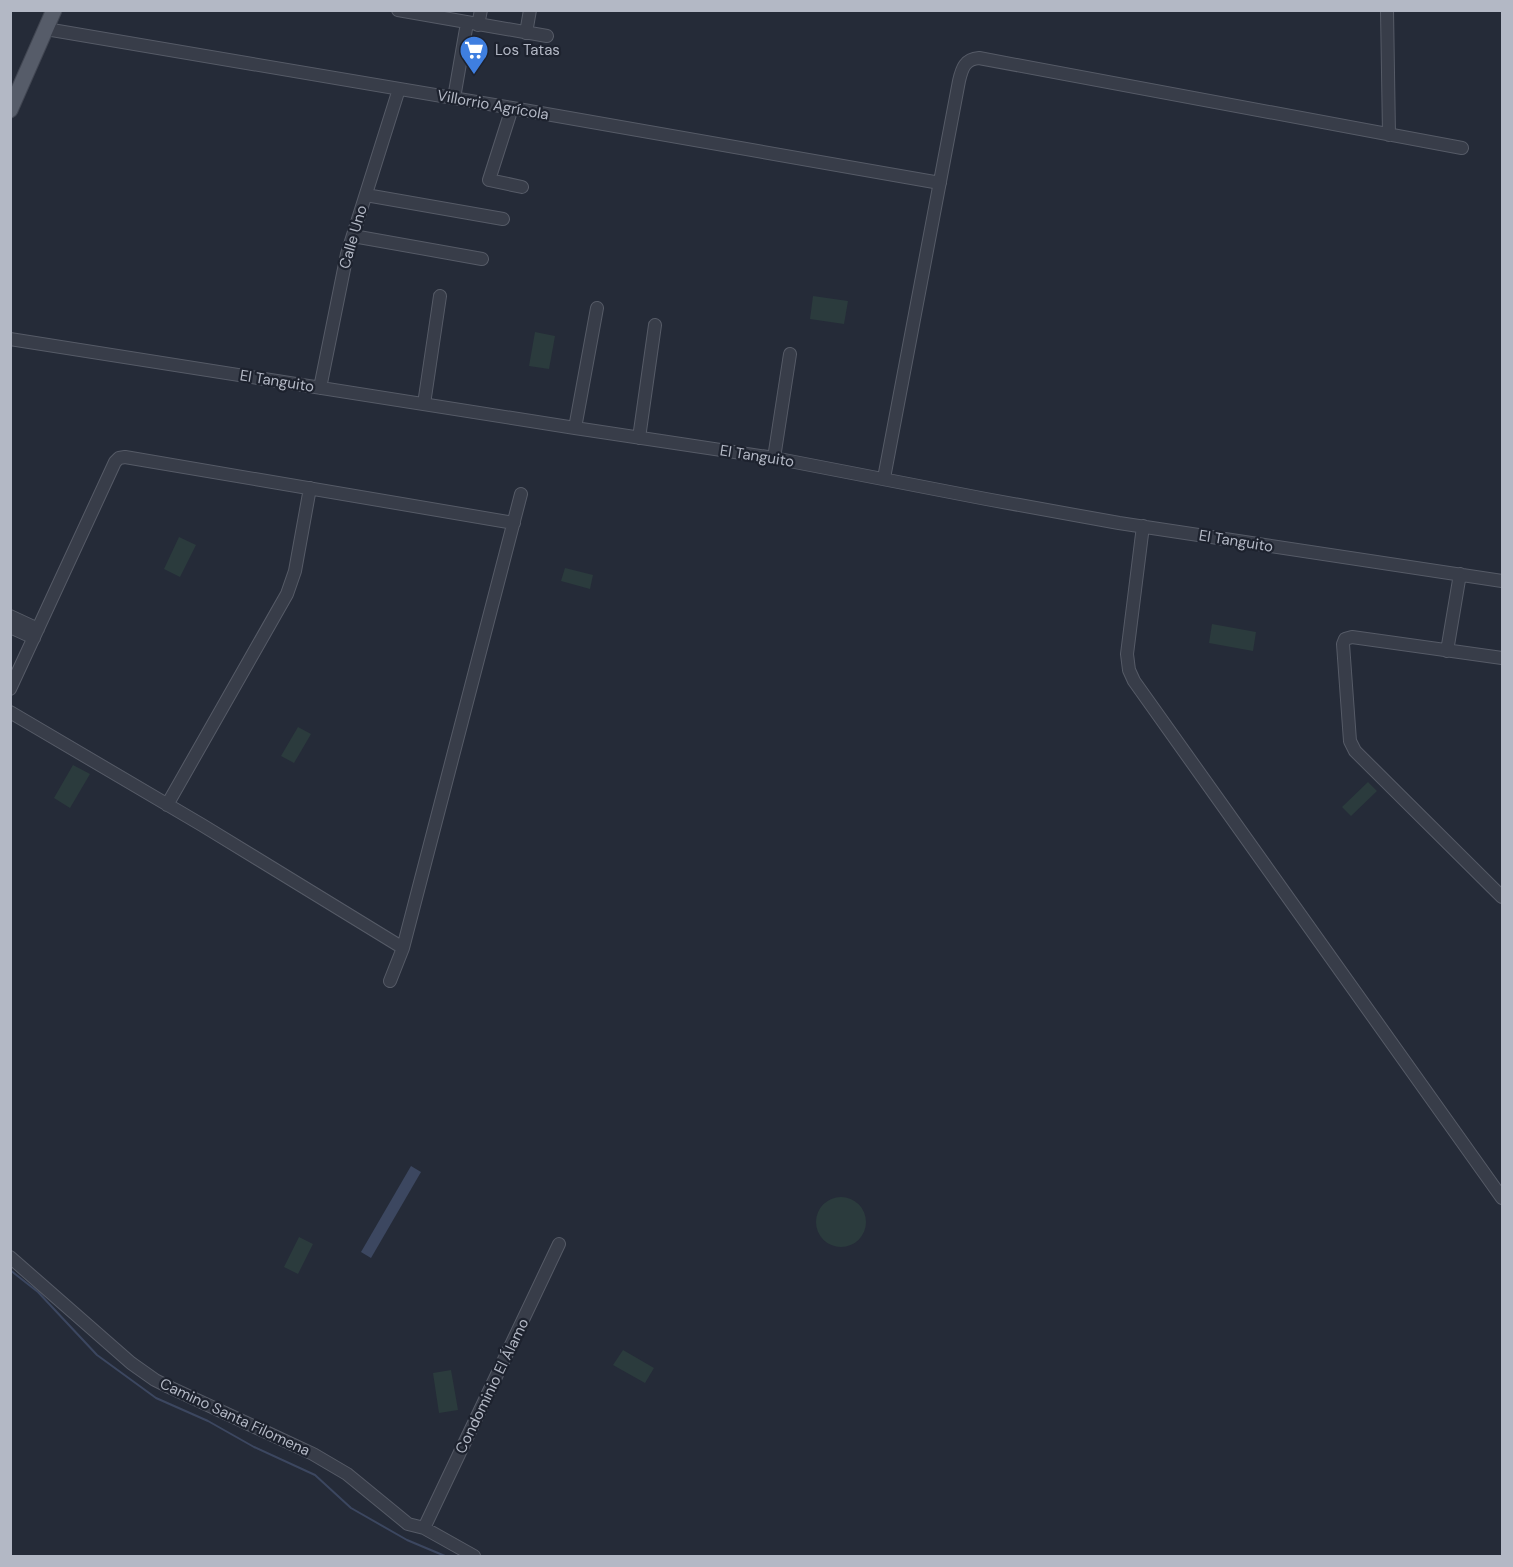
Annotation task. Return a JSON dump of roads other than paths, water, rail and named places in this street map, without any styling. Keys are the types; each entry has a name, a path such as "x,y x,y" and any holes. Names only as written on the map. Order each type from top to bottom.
{"main road":[{"path":"10,110 54,10"}],"street":[{"path":"454,98 473,24 481,10"},
{"path":"526,33 530,10"},
{"path":"1387,10 1389,135"},
{"path":"403,11 449,15 473,24 547,36"},
{"name":"Villorrio Agrícola","path":"46,29 940,183"},
{"path":"884,478 962,69 972,59 980,58 1462,148"},
{"name":"Calle Uno","path":"320,388 347,254 399,89"},
{"path":"512,108 489,180 522,187"},
{"path":"366,195 503,219"},
{"path":"353,236 482,259"},
{"path":"424,404 440,296"},
{"path":"575,428 597,308"},
{"path":"639,438 655,325"},
{"name":"El Tanguito","path":"10,339 774,458 986,499 1143,526 1503,581"},
{"path":"774,458 790,354"},
{"path":"10,689 115,462 119,458 125,457 514,523"},
{"path":"167,805 287,594 295,571 310,488"},
{"path":"390,981 403,948 521,494"},
{"path":"1143,526 1127,654 1129,670 1134,681 1503,1198"},
{"path":"1447,651 1460,574"},
{"path":"10,616 36,634"},
{"path":"10,627 36,634"},
{"path":"1503,658 1352,637 1345,639 1343,647 1351,744 1357,754 1503,897"},
{"path":"10,712 403,948"},
{"name":"Condominio El Álamo","path":"424,1528 560,1244"},
{"name":"Camino Santa Filomena","path":"10,1257 142,1372 313,1454 347,1474 408,1524 424,1528 474,1557"}],"water":[{"path":"411,1166 421,1172 371,1258 361,1252"}],"waterway":[{"path":"10,1270 38,1292 97,1355 156,1398 208,1421 254,1447 315,1475 351,1508 407,1540 445,1556"}],"place":[{"name":"Los Tatas","path":"474,76"}]}
